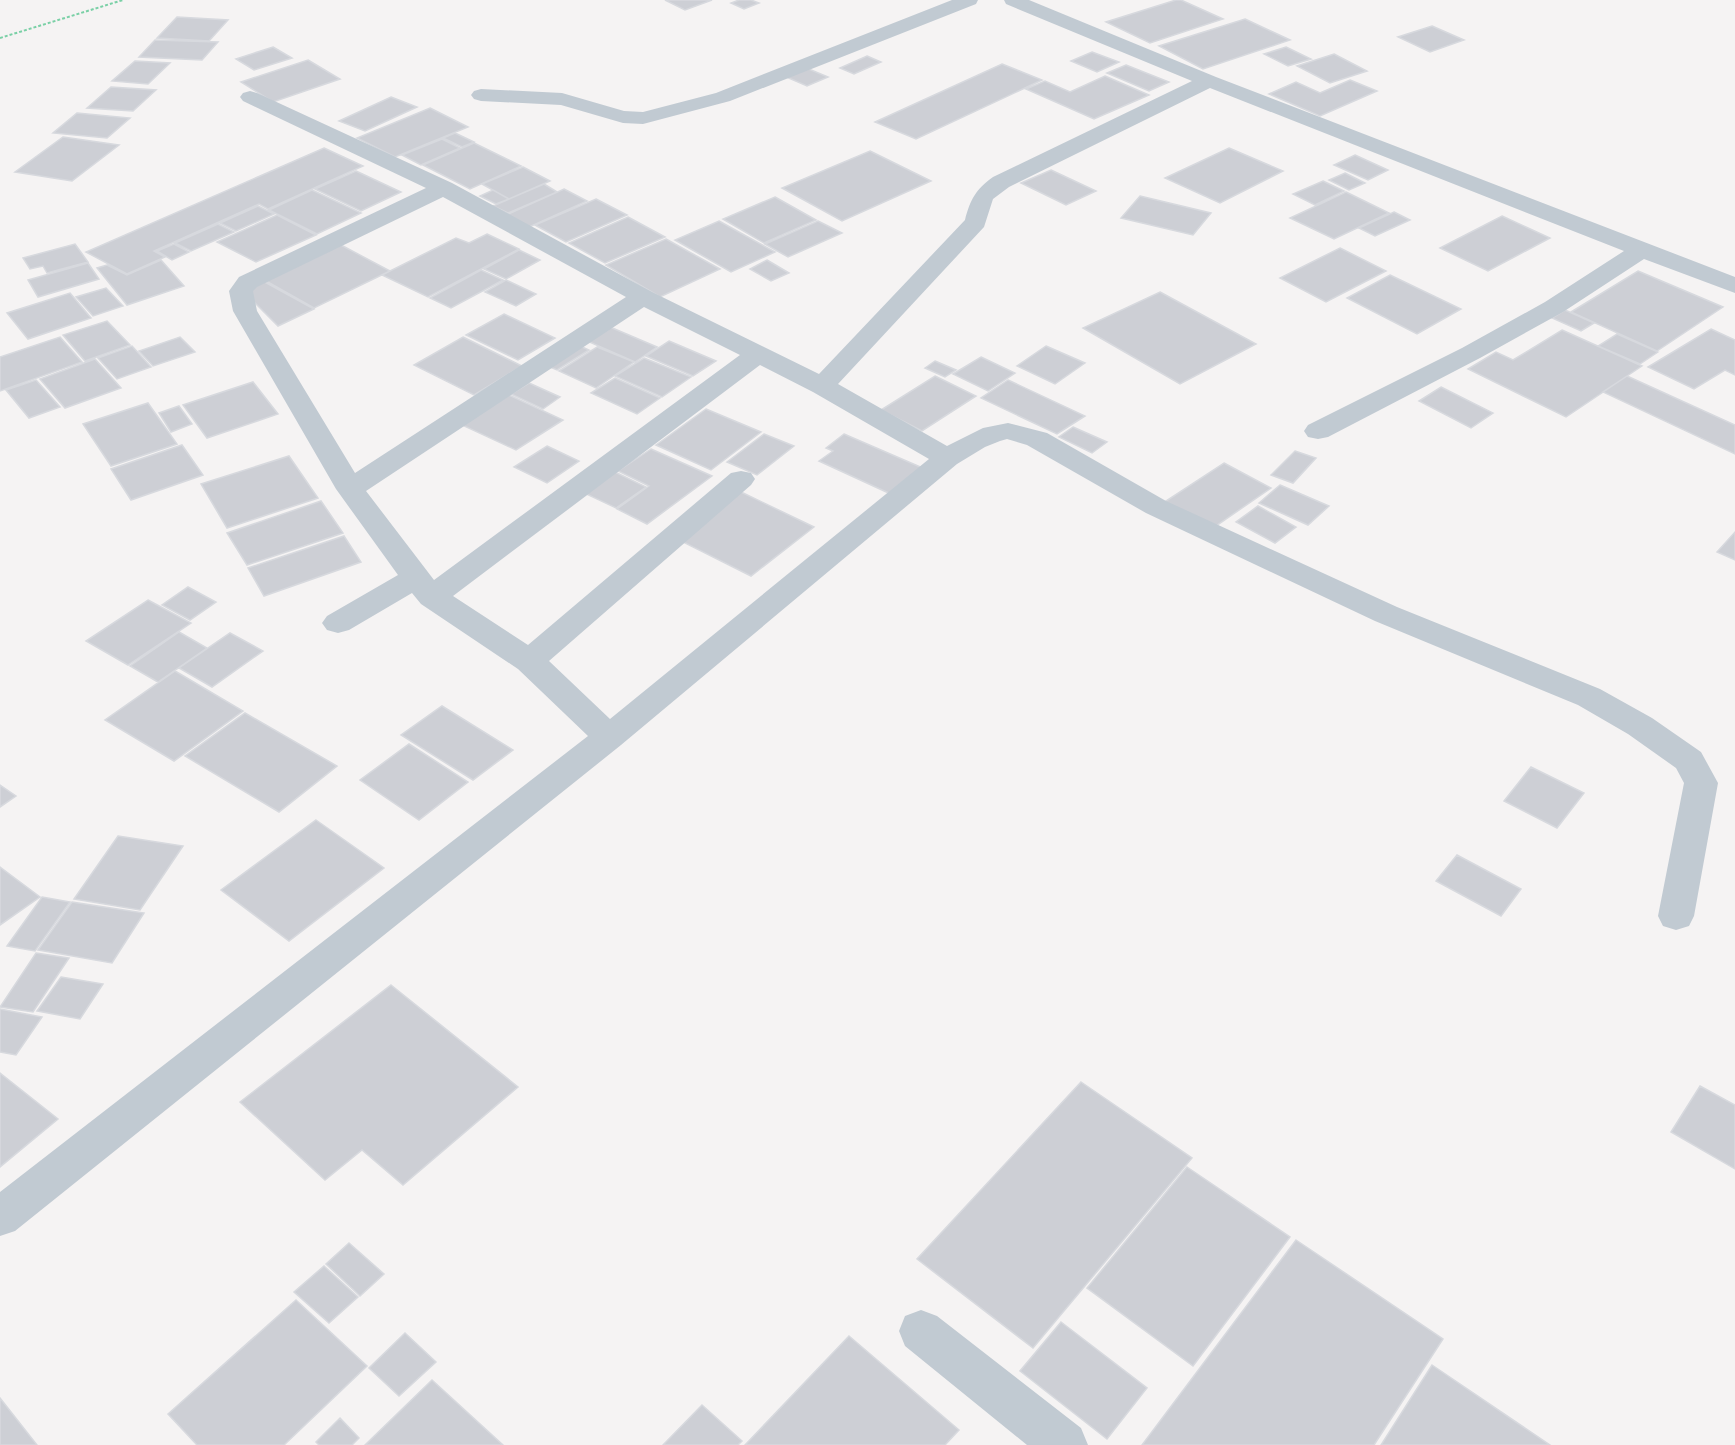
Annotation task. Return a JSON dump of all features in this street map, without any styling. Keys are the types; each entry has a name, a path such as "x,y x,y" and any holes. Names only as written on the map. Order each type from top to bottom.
{"street":[{"path":"481,95 562,99 623,117 643,118 679,111 723,97 969,0"},
{"path":"1013,0 1209,81 1735,286"},
{"path":"822,386 969,231 976,222 979,201 988,191 1001,182 1209,81"},
{"path":"250,97 444,188 643,297 822,386 946,458"},
{"path":"444,188 248,282 241,291 245,311 350,489 424,587 529,661 609,737"},
{"path":"1318,431 1472,353 1554,307 1641,250"},
{"path":"350,489 643,297"},
{"path":"338,623 424,587 758,354"},
{"path":"0,1217 609,737 946,458 993,434 1008,431 1037,439 1156,507 1386,614 1589,697 1640,726 1689,760 1701,783 1676,916"},
{"path":"529,661 741,479"},
{"path":"921,1331 1064,1445"}],"path":[{"path":"0,38 123,0"}],"building":[{"path":"665,0 712,0 685,10"},
{"path":"739,0 759,3 744,9 731,3"},
{"path":"1181,0 1223,19 1150,43 1106,22"},
{"path":"177,17 228,20 209,41 157,38"},
{"path":"1245,19 1290,40 1203,69 1159,46"},
{"path":"1432,26 1464,40 1430,52 1398,37"},
{"path":"155,40 218,42 202,60 139,57"},
{"path":"273,47 292,58 254,70 236,59"},
{"path":"1286,47 1311,59 1288,66 1264,54"},
{"path":"1092,52 1119,62 1097,72 1071,61"},
{"path":"1334,54 1367,71 1330,83 1297,66"},
{"path":"867,56 881,62 854,74 840,68"},
{"path":"308,60 340,79 273,102 241,82"},
{"path":"135,61 170,63 148,84 112,81"},
{"path":"1002,64 1042,80 916,139 875,122"},
{"path":"1126,65 1169,82 1149,91 1107,73"},
{"path":"804,67 828,77 807,86 784,76"},
{"path":"1105,76 1149,95 1094,119 1026,89 1045,81 1070,92"},
{"path":"1350,80 1377,91 1320,116 1269,94 1296,82 1320,93"},
{"path":"111,87 156,90 133,111 87,108"},
{"path":"391,97 417,107 365,131 339,121"},
{"path":"430,108 468,127 395,157 357,138"},
{"path":"77,113 130,118 107,138 53,133"},
{"path":"455,133 474,142 462,147 443,138"},
{"path":"63,137 119,145 72,181 15,172"},
{"path":"442,139 460,148 421,165 402,155"},
{"path":"474,143 521,166 470,189 423,165"},
{"path":"324,148 363,166 268,209 259,204 154,251 165,257 127,274 86,252"},
{"path":"1229,148 1283,171 1220,203 1165,178"},
{"path":"870,151 931,181 842,221 782,188"},
{"path":"1355,155 1388,170 1368,180 1334,165"},
{"path":"523,167 550,181 509,199 482,184"},
{"path":"1051,170 1096,191 1066,205 1021,183"},
{"path":"356,171 401,192 361,211 315,189"},
{"path":"1345,173 1365,183 1349,190 1329,180"},
{"path":"1323,181 1344,191 1315,205 1293,194"},
{"path":"544,184 557,192 508,213 493,206"},
{"path":"564,189 587,201 527,228 504,216"},
{"path":"312,190 361,213 317,234 269,210"},
{"path":"493,190 509,199 496,204 480,196"},
{"path":"1346,192 1389,213 1334,239 1290,218"},
{"path":"1140,196 1211,213 1193,235 1121,218"},
{"path":"775,197 816,220 764,243 723,219"},
{"path":"596,199 627,215 566,242 535,225"},
{"path":"258,206 274,214 236,231 220,223"},
{"path":"1394,212 1410,220 1375,236 1359,228"},
{"path":"277,215 316,235 256,262 217,242"},
{"path":"1502,216 1550,238 1488,271 1440,248"},
{"path":"628,217 665,237 605,263 569,243"},
{"path":"719,221 775,252 731,272 675,240"},
{"path":"818,221 842,233 788,257 765,244"},
{"path":"218,224 234,232 191,251 175,243"},
{"path":"487,234 519,249 428,297 382,275 456,238 469,243"},
{"path":"666,239 720,269 660,297 606,265"},
{"path":"75,244 88,262 47,273 43,266 30,269 23,258"},
{"path":"174,244 189,252 172,260 157,251"},
{"path":"341,245 390,271 314,308 266,281"},
{"path":"1340,248 1386,271 1326,302 1280,278"},
{"path":"519,250 540,260 506,279 484,269"},
{"path":"161,260 184,286 127,305 97,268 107,265 127,275"},
{"path":"767,260 789,273 771,281 750,269"},
{"path":"88,263 99,279 38,297 28,280"},
{"path":"481,270 503,280 451,308 430,298"},
{"path":"1638,271 1723,307 1657,351 1571,312"},
{"path":"1390,275 1461,309 1417,334 1347,298"},
{"path":"506,280 536,294 516,306 485,292"},
{"path":"263,281 314,309 278,326 243,291"},
{"path":"106,288 123,306 93,316 76,297"},
{"path":"1160,292 1256,344 1180,384 1083,328"},
{"path":"70,293 91,318 28,339 7,313"},
{"path":"1565,310 1594,323 1581,331 1552,318"},
{"path":"504,314 555,338 518,360 466,335"},
{"path":"107,321 130,345 85,361 63,335"},
{"path":"610,327 657,347 635,362 587,341"},
{"path":"1711,329 1735,340 1735,375 1725,370 1694,389 1648,367"},
{"path":"1562,330 1642,366 1566,417 1468,369 1496,352 1513,360"},
{"path":"1617,334 1658,352 1640,364 1598,346"},
{"path":"60,337 82,362 0,391 0,357"},
{"path":"180,337 195,352 153,366 139,351"},
{"path":"463,337 522,366 474,395 414,365"},
{"path":"669,341 716,361 693,376 646,356"},
{"path":"578,345 589,350 557,370 545,365"},
{"path":"132,346 151,367 117,379 98,358"},
{"path":"1046,346 1085,363 1055,384 1017,366"},
{"path":"597,347 634,362 596,388 559,371"},
{"path":"981,357 1015,373 988,391 953,374"},
{"path":"644,358 691,377 662,397 615,376"},
{"path":"95,359 121,388 65,408 40,379"},
{"path":"935,361 956,370 945,377 925,368"},
{"path":"935,376 976,396 922,431 881,410"},
{"path":"1627,376 1735,425 1735,454 1603,392"},
{"path":"615,378 660,398 637,414 591,393"},
{"path":"36,380 60,407 29,418 6,390"},
{"path":"1008,380 1085,416 1057,434 981,398"},
{"path":"253,382 278,414 207,438 183,405"},
{"path":"529,383 560,397 543,409 511,394"},
{"path":"1441,387 1493,413 1471,428 1419,401"},
{"path":"509,395 563,420 516,450 462,425"},
{"path":"148,403 177,444 111,466 83,424"},
{"path":"179,406 192,424 171,432 159,413"},
{"path":"706,409 761,432 711,470 656,445"},
{"path":"1073,427 1107,442 1092,453 1059,437"},
{"path":"764,434 794,446 757,475 727,462"},
{"path":"844,434 925,469 893,495 819,461 833,451 826,448"},
{"path":"182,445 203,475 131,500 111,469"},
{"path":"547,446 579,461 547,483 514,467"},
{"path":"651,449 712,476 647,524 617,509 649,486 618,471"},
{"path":"1295,451 1316,458 1293,483 1271,475"},
{"path":"289,456 318,498 227,528 201,484"},
{"path":"1224,463 1271,488 1210,530 1163,503"},
{"path":"613,471 646,487 616,508 582,492"},
{"path":"1280,485 1329,506 1308,525 1259,503"},
{"path":"739,491 814,527 751,576 675,538"},
{"path":"321,501 343,533 247,565 227,533"},
{"path":"1258,506 1296,527 1275,543 1236,522"},
{"path":"1735,532 1735,560 1717,552"},
{"path":"344,536 361,562 264,596 248,568"},
{"path":"188,587 216,602 190,620 162,605"},
{"path":"148,600 191,623 128,665 86,641"},
{"path":"179,632 207,648 158,682 130,666"},
{"path":"230,633 263,651 212,687 179,668"},
{"path":"175,671 243,711 174,761 105,720"},
{"path":"442,706 513,750 473,780 401,735"},
{"path":"245,713 337,766 279,812 185,756"},
{"path":"409,744 468,782 419,820 360,780"},
{"path":"1531,767 1584,793 1557,828 1504,801"},
{"path":"0,785 16,796 0,807"},
{"path":"316,820 384,868 289,941 221,890"},
{"path":"118,836 183,846 140,910 74,899"},
{"path":"1457,855 1521,889 1501,916 1436,881"},
{"path":"0,867 40,897 0,925"},
{"path":"42,897 70,902 35,951 7,946"},
{"path":"72,902 144,913 112,963 38,950"},
{"path":"36,953 69,958 33,1012 0,1007"},
{"path":"61,977 103,984 80,1019 37,1011"},
{"path":"391,985 518,1087 403,1185 362,1150 325,1180 240,1102"},
{"path":"0,1009 42,1017 16,1055 0,1052"},
{"path":"0,1073 58,1119 0,1167"},
{"path":"1081,1082 1192,1158 1033,1348 917,1259"},
{"path":"1700,1086 1735,1105 1735,1169 1671,1132"},
{"path":"1187,1167 1290,1237 1193,1366 1087,1288"},
{"path":"1296,1240 1443,1339 1374,1445 1142,1445"},
{"path":"349,1243 384,1274 360,1296 326,1264"},
{"path":"324,1266 358,1297 329,1323 294,1292"},
{"path":"296,1300 367,1366 284,1445 197,1445 168,1414"},
{"path":"1061,1322 1147,1388 1107,1439 1020,1371"},
{"path":"405,1333 436,1362 399,1396 369,1368"},
{"path":"849,1336 959,1430 945,1445 745,1445"},
{"path":"1432,1365 1550,1445 1381,1445"},
{"path":"432,1380 503,1445 365,1445"},
{"path":"0,1398 37,1445 0,1445"},
{"path":"702,1405 742,1441 738,1445 663,1445"},
{"path":"340,1418 359,1438 352,1445 319,1445 316,1442"}]}
